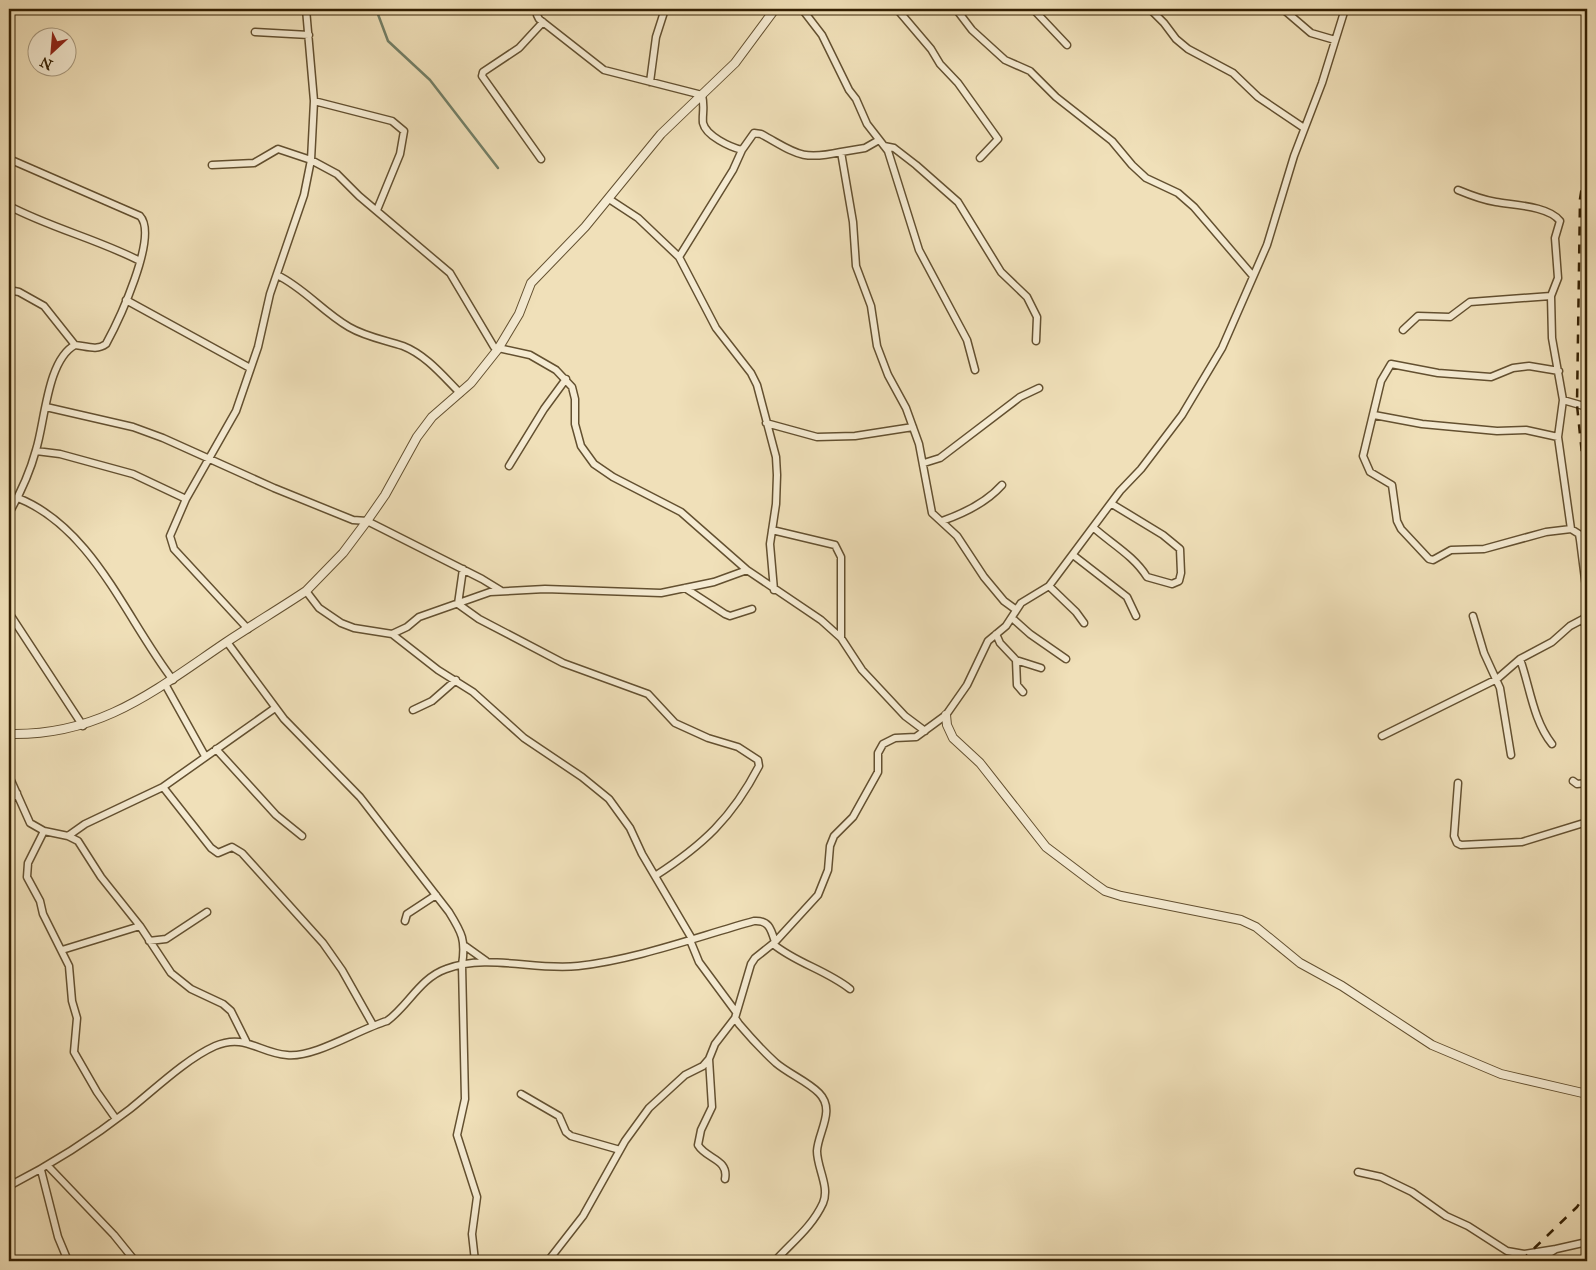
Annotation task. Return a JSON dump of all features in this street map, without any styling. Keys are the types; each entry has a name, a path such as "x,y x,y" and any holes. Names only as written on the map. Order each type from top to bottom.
{"street":[{"path":"248,629 196,574 171,542 172,532 186,499 236,411 260,339 276,275 299,214 311,160 314,101 306,9"},
{"path":"538,9 537,14 543,22 604,70 702,95"},
{"path":"650,82 656,37 665,9"},
{"path":"9,734 26,734 83,726 108,716 169,682 227,642 306,592 338,559 367,521 385,495 417,438 432,418 471,383 498,349 519,314 531,283 564,250 610,198 661,134 740,56 775,9"},
{"path":"802,9 822,35 849,90 856,99 863,118 881,143 893,167 919,250 967,340 975,370"},
{"path":"897,9 931,49 940,64 958,83 998,139 980,158"},
{"path":"956,9 972,30 1005,60 1030,71 1056,97 1112,141 1132,165 1146,178 1178,193 1194,207 1253,276"},
{"path":"1032,9 1067,45"},
{"path":"1283,9 1310,33 1335,40"},
{"path":"549,1261 583,1216 620,1150 649,1108 685,1076 703,1066 709,1059 715,1044 736,1015 751,964 755,958 774,943 818,896 828,870 830,846 834,836 853,817 878,772 878,754 883,744 895,738 916,737 946,715 967,685 982,650 1012,618 1015,609 1021,603 1049,586 1182,416 1222,348 1267,245 1304,128 1345,9"},
{"path":"1153,10 1176,39 1188,49 1233,73 1258,97 1304,128"},
{"path":"542,159 482,76 483,72 500,59 520,48 543,22"},
{"path":"255,32 309,35"},
{"path":"702,95 705,107 703,124 709,133 727,144 742,150"},
{"path":"314,101 392,121 404,131 400,154 377,210"},
{"path":"680,257 733,170 742,150 754,133 761,134 800,155 810,157 865,148 881,143 894,148 958,202 1001,272 1027,297 1037,317 1036,341"},
{"path":"212,165 254,163 278,149 311,160 337,174 450,273 466,297 488,340 498,349 530,355 556,370 566,379 572,387 575,399 575,424 581,446 588,458 608,474 681,512 747,570 774,590 808,610 841,638 862,670 906,716 925,731"},
{"path":"841,152 850,206 856,266 871,306 877,346 913,427 924,463 924,478 932,513 942,521 965,547 984,577 1004,601 1015,609"},
{"path":"9,159 140,216 145,222 146,236 140,261 126,300 106,344 101,348 75,345 44,306 19,292 14,291 9,295"},
{"path":"1458,190 1496,202 1532,208 1557,217 1560,221 1555,238 1558,278 1551,296 1552,338 1563,400 1558,438 1571,529"},
{"path":"610,198 638,218 680,257 716,328 752,373 776,458 777,494 770,562 774,590"},
{"path":"9,206 55,227 82,236 140,261"},
{"path":"276,275 298,288 348,326 377,339 403,346 421,356 460,393"},
{"path":"1403,330 1418,316 1450,317 1470,302 1551,296"},
{"path":"126,300 250,368"},
{"path":"9,513 18,498 36,451 49,391 65,353 75,345"},
{"path":"1559,371 1529,366 1513,368 1491,377 1438,373 1391,364 1381,381 1363,458 1370,472 1392,485 1397,520 1401,529 1429,559 1433,560 1451,550 1484,549 1546,532 1571,529 1579,534 1587,595"},
{"path":"509,466 544,409 566,379"},
{"path":"924,463 940,458 1020,397 1039,388"},
{"path":"1563,400 1587,407"},
{"path":"46,406 133,427 163,438 337,514 353,520 367,521 500,590"},
{"path":"1374,415 1422,424 1497,431 1526,430 1558,438"},
{"path":"766,423 817,437 855,436 913,427"},
{"path":"36,451 60,454 134,474 186,499"},
{"path":"942,521 972,510 994,495 1002,485"},
{"path":"18,498 34,504 58,522 104,573 155,656 205,756"},
{"path":"1094,528 1114,546 1138,562 1147,577 1172,584 1179,581 1182,555 1180,549 1163,535 1112,504"},
{"path":"772,530 835,545 841,557 841,638"},
{"path":"1073,555 1127,597 1136,616"},
{"path":"458,604 462,569"},
{"path":"392,634 407,627 419,617 482,594 500,590 545,589 661,593 714,582 747,570"},
{"path":"1049,586 1076,612 1084,623"},
{"path":"684,588 730,616 752,609"},
{"path":"306,592 319,608 341,623 354,628 392,634 438,670 473,692 524,738 582,777 609,799 630,828 654,876 691,940 699,962 736,1015 739,1024 776,1063 819,1093 826,1111 817,1150 824,1185 823,1203 808,1228 788,1245 775,1261"},
{"path":"458,604 479,619 563,663 648,694 675,723 708,738 738,746 758,760 760,766 718,827 689,854 654,876"},
{"path":"9,613 83,726"},
{"path":"1473,616 1484,653 1497,679 1504,703 1511,755"},
{"path":"1012,618 1030,634 1066,659"},
{"path":"1382,736 1497,679 1520,659 1552,642 1570,626 1586,618 1587,631"},
{"path":"996,634 1000,643 1016,660 1041,668"},
{"path":"227,642 275,708 360,797 436,895 461,932 465,946 462,965 465,1100 457,1135 477,1197 472,1234 475,1261"},
{"path":"1587,653 1587,665"},
{"path":"1520,659 1529,682 1534,708 1546,736 1552,744"},
{"path":"1016,660 1017,685 1022,692"},
{"path":"413,710 432,701 456,680"},
{"path":"68,836 85,824 162,787 275,708"},
{"path":"1587,710 1587,727"},
{"path":"946,715 947,725 953,738 980,763 1046,847 1105,891 1143,901 1241,920 1256,927 1300,963 1335,982 1432,1045 1502,1074 1587,1094"},
{"path":"216,749 276,816 302,836"},
{"path":"9,776 30,823 44,831 68,836 78,841 101,877 140,926 171,974 179,981 223,1004 231,1011 246,1041"},
{"path":"1573,781 1577,784 1587,783"},
{"path":"1458,783 1454,836 1455,841 1461,845 1529,840 1587,822"},
{"path":"162,787 211,848 218,853 232,847 242,853 323,943 342,970 373,1025"},
{"path":"9,801 17,793"},
{"path":"44,831 28,863 27,877 40,901 46,921 69,966 72,1001 77,1018 74,1052 97,1092 116,1119"},
{"path":"405,921 407,914 436,895"},
{"path":"149,941 166,939 207,912"},
{"path":"9,1186 71,1152 205,1051 231,1042 246,1041 275,1053 299,1055 323,1047 373,1025 387,1021 396,1015 410,997 436,973 462,965 486,962 541,967 576,966 609,961 691,940 754,921 763,921 769,924 774,943 785,954 822,970 850,989"},
{"path":"62,950 140,926"},
{"path":"465,946 486,962"},
{"path":"709,1059 712,1106 701,1130 698,1145 705,1154 720,1162 725,1169 725,1179"},
{"path":"521,1094 559,1116 566,1132 571,1136 620,1150"},
{"path":"48,1166 114,1235 135,1261"},
{"path":"41,1170 58,1237 68,1261"},
{"path":"1358,1172 1381,1177 1412,1192 1446,1216 1468,1226 1507,1251 1515,1254 1556,1250 1587,1242"},
{"path":"1537,1261 1556,1250"},
{"path":"1507,1261 1515,1254"}],"waterway":[{"path":"376,9 388,41 430,80 498,168"}],"railway":[{"path":"1587,155 1580,199 1577,405 1587,504"},
{"path":"1521,1261 1577,1207 1587,1192"}]}
